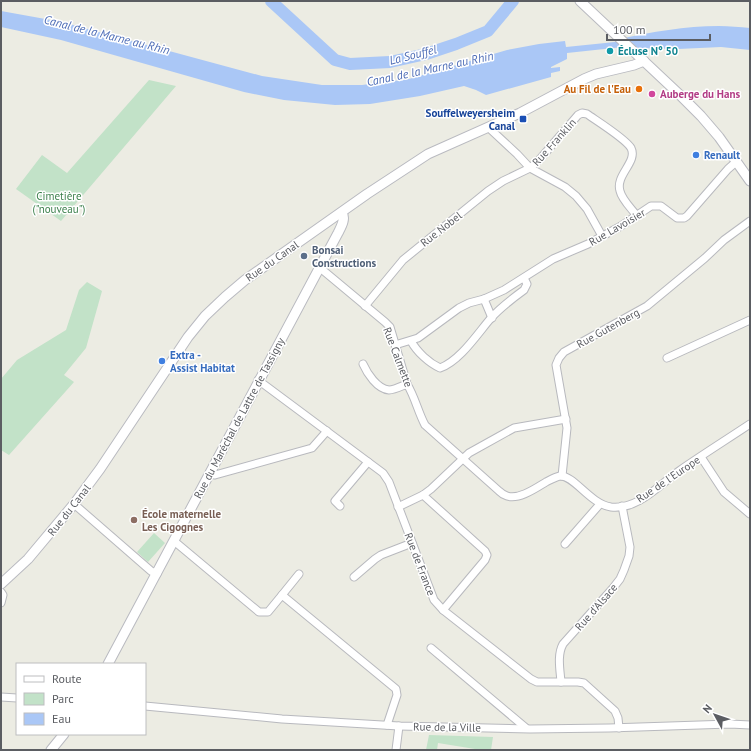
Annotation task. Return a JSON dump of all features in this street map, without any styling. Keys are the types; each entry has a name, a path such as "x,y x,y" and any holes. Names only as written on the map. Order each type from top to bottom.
{"street":[{"path":"580,1 701,116 719,137 750,181"},
{"name":"Rue du Canal","path":"1,584 28,559 74,504 100,469 188,337 205,316 224,297 245,280 342,212 428,154 489,128 584,79 596,74 634,66 644,61"},
{"name":"Rue Franklin","path":"530,168 540,159 578,115 582,113 587,114 619,137 631,148 632,159 619,182 621,194 637,216"},
{"path":"489,128 530,168 565,187 576,196 587,209 602,236"},
{"name":"Rue Lavoisier","path":"395,344 418,338 459,308 504,290 553,259 588,244 652,206 658,205 677,218 684,218 736,162"},
{"name":"Rue Nobel","path":"365,306 403,260 442,230 488,191 503,181 530,168"},
{"name":"Rue du Maréchal de Lattre de Tassigny","path":"109,663 342,223 342,212"},
{"name":"Rue Gutenberg","path":"562,476 566,419 556,365 559,358 564,352 647,306 705,258 724,240 750,221"},
{"name":"Rue Calmette","path":"319,267 386,322 390,327 407,384 412,392 420,416 425,424 462,458"},
{"path":"411,341 415,348 435,366 440,368 446,366 469,346 492,318 524,290 527,284 524,278"},
{"path":"484,299 492,318"},
{"path":"667,358 750,320"},
{"path":"362,364 368,376 382,388 389,390 407,384"},
{"name":"Rue de France","path":"258,380 383,473 389,482 434,600 443,610 536,682 581,682 587,685 615,711 618,718 619,728"},
{"path":"398,506 423,495 462,458 514,428 566,419"},
{"name":"Rue de l'Europe","path":"600,504 610,507 622,506 640,500 680,470 750,424"},
{"path":"209,474 215,475 312,448 327,431"},
{"path":"701,457 724,492 750,514"},
{"path":"462,458 499,491 507,496 515,496 526,493 554,478 562,476 569,479 600,504 565,544"},
{"path":"340,506 335,501 368,462"},
{"path":"423,495 485,551 487,555 485,560 443,610"},
{"path":"74,504 151,572 157,574"},
{"name":"Rue d'Alsace","path":"561,682 560,650 563,644 620,579 629,556 630,547 622,506"},
{"path":"174,541 259,612 268,612 299,574"},
{"path":"354,577 381,555 412,543"},
{"path":"1,592 3,595 1,603"},
{"path":"282,595 396,689 397,695 387,725"},
{"path":"431,648 526,728"},
{"path":"1,697 16,698"},
{"name":"Rue de la Ville","path":"146,706 282,719 399,726 619,728 730,724 750,725"},
{"path":"396,750 399,726"},
{"path":"51,750 63,735"}],"green space":[{"name":"Cimetière (\"nouveau\")","path":"149,80 176,86 61,221 16,189 42,155 67,173"},
{"path":"87,282 102,291 86,348 64,375 74,382 9,455 1,450 1,379 17,360 66,330 79,290"},
{"path":"154,533 165,543 148,562 137,552"},
{"path":"429,735 493,737 491,750 475,750 438,743 437,750 426,750"}],"water":[{"name":"Canal de la Marne au Rhin","path":"1,11 62,22 262,76 322,85 362,85 409,79 507,50 539,44 565,41 566,47 615,42 619,41 619,39 644,34 706,26 750,28 750,50 721,47 623,49 623,47 567,53 567,59 551,67 560,67 560,71 551,73 551,77 486,95 464,86 420,96 370,104 335,105 284,100 244,92 61,40 1,27"}],"waterway":[{"name":"La Souffel","path":"271,1 335,60 350,64 390,62 426,54 456,44 488,31 513,1"}],"place":[{"name":"Écluse N° 50","path":"610,51"},
{"name":"Au Fil de l'Eau","path":"639,89"},
{"name":"Auberge du Hans","path":"652,94"},
{"name":"Souffelweyersheim Canal","path":"523,119"},
{"name":"Renault","path":"696,155"},
{"name":"Bonsai Constructions","path":"304,256"},
{"name":"Extra - Assist Habitat","path":"162,361"},
{"name":"École maternelle Les Cigognes","path":"134,520"}]}
